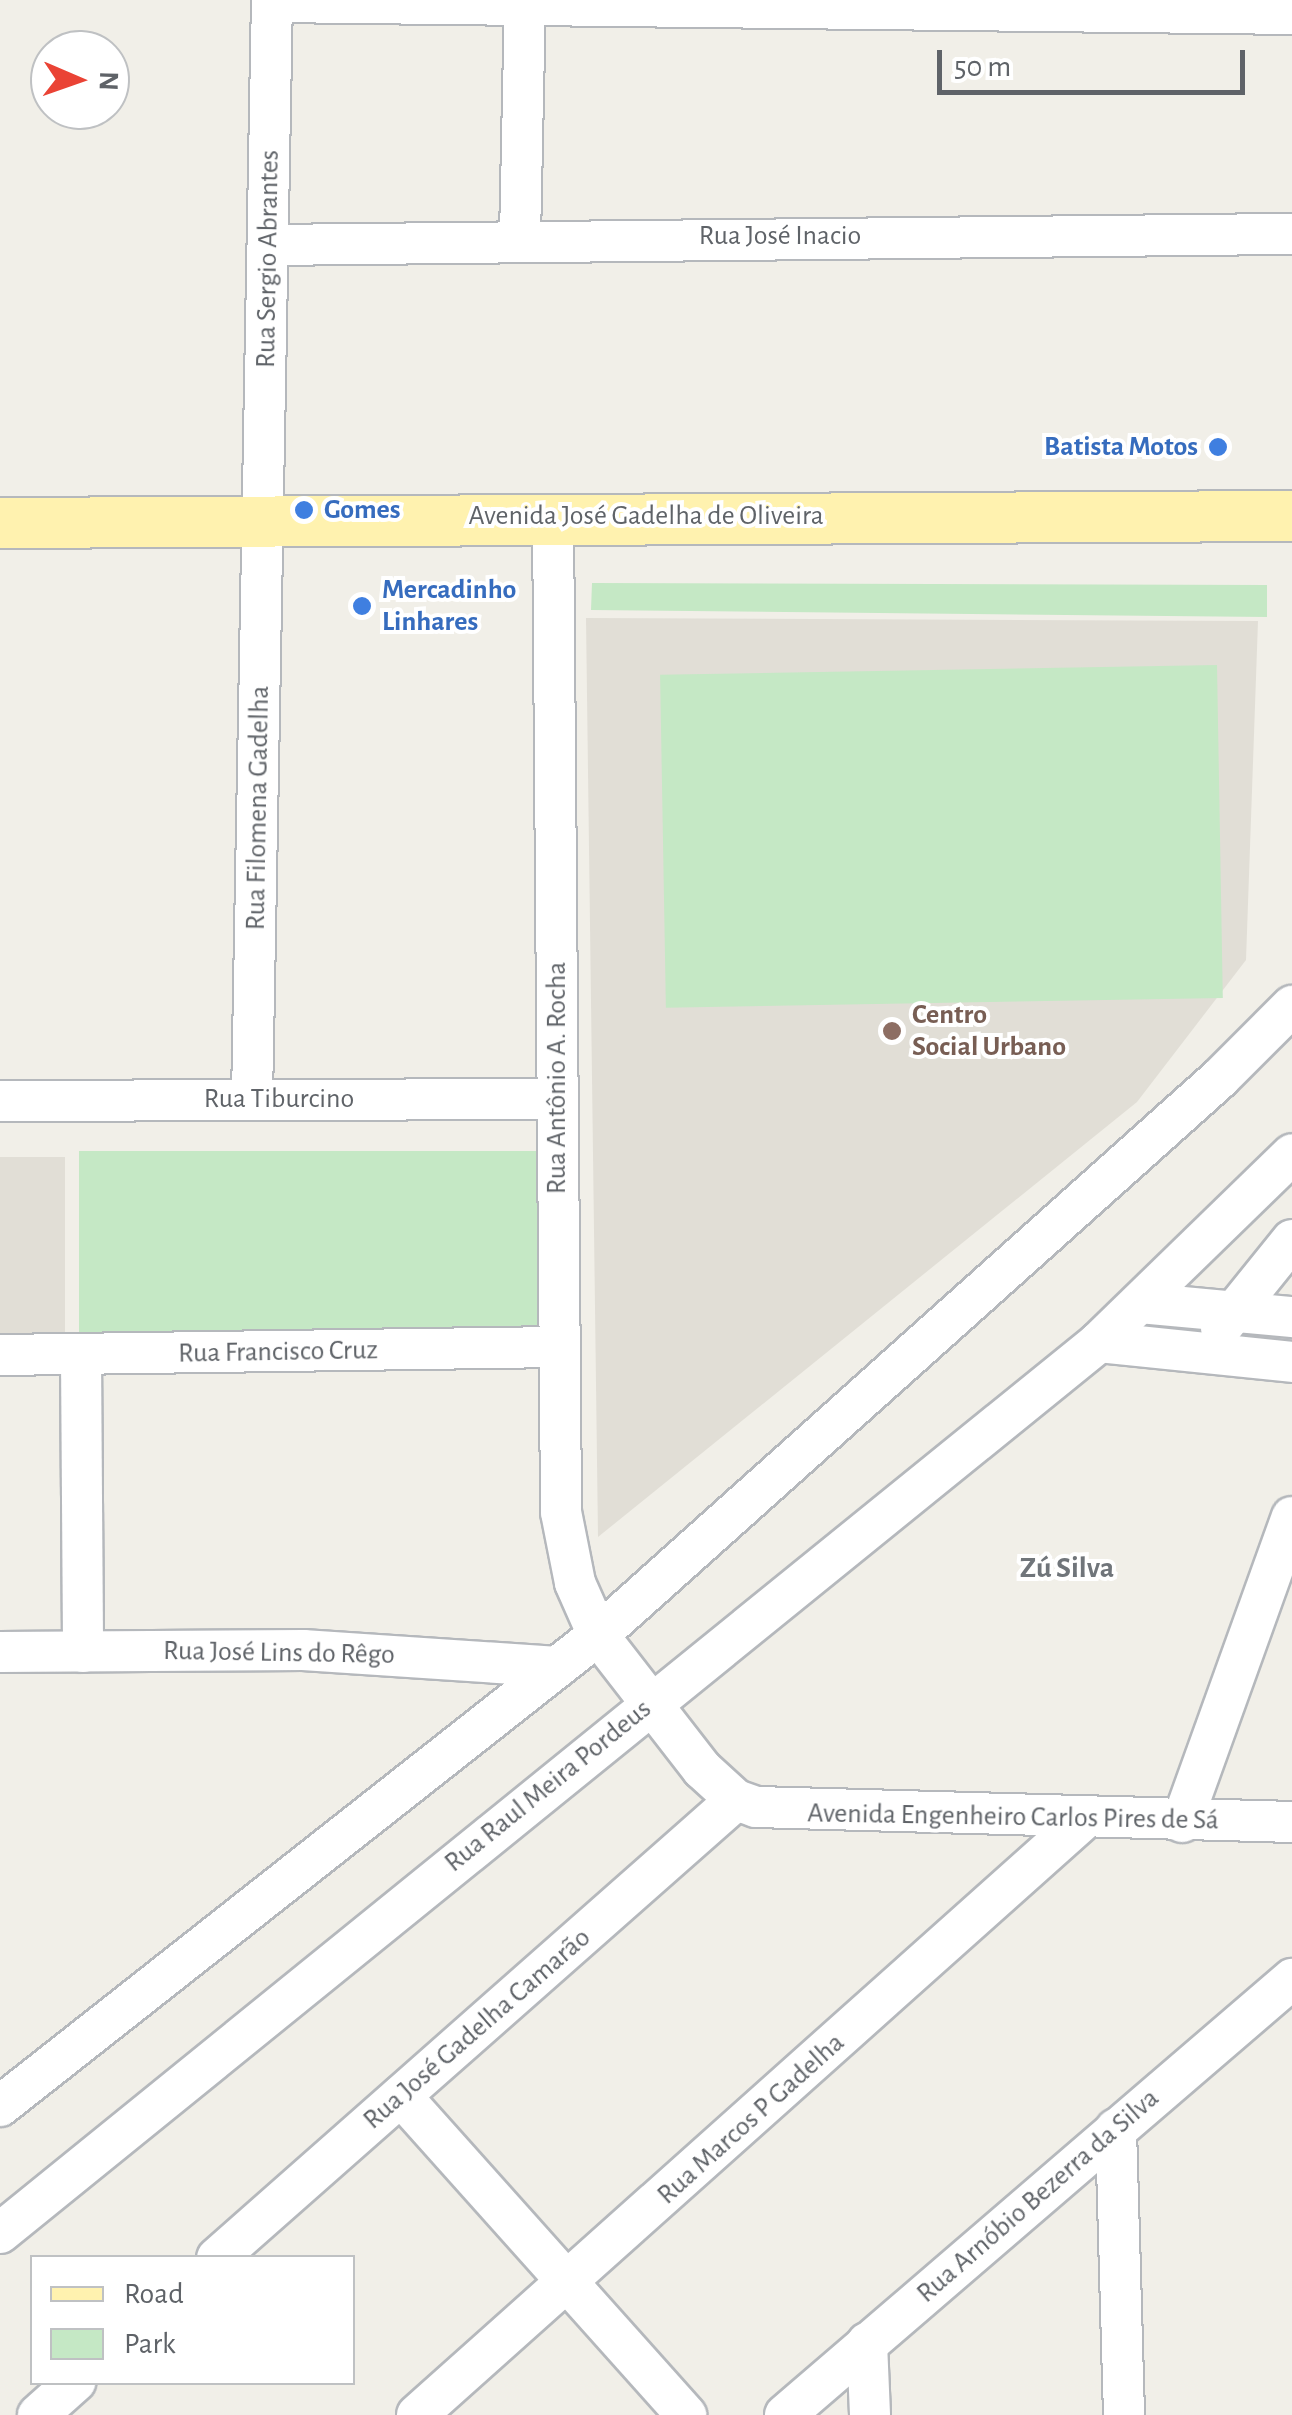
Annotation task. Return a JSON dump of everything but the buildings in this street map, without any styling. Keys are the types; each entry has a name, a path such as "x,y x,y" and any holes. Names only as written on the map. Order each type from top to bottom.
{"main road":[{"name":"Avenida José Gadelha de Oliveira","path":"0,523 553,515 1292,516"}],"street":[{"path":"272,1 1292,14"},
{"name":"Rua Sergio Abrantes","path":"263,518 272,1"},
{"path":"520,238 525,2"},
{"name":"Rua José Inacio","path":"268,245 520,238 1292,234"},
{"name":"Rua Antônio A. Rocha","path":"553,515 560,1512 575,1583 598,1635 649,1703 736,1800"},
{"name":"Rua Filomena Gadelha","path":"252,1099 263,518"},
{"path":"0,2106 598,1635 1220,1078 1292,1006"},
{"name":"Rua Tiburcino","path":"0,1101 558,1098"},
{"name":"Rua Raul Meira Pordeus","path":"0,2233 1099,1342 1292,1154"},
{"path":"1208,1354 1229,1314 1292,1240"},
{"path":"1140,1302 1229,1314 1292,1317"},
{"path":"1099,1342 1292,1362"},
{"name":"Rua Francisco Cruz","path":"0,1356 556,1346"},
{"path":"81,1356 83,1652"},
{"path":"1182,1822 1292,1517"},
{"name":"Rua José Lins do Rêgo","path":"0,1652 303,1650 557,1667"},
{"name":"Avenida Engenheiro Carlos Pires de Sá","path":"736,1800 778,1812 1292,1822"},
{"name":"Rua José Gadelha Camarão","path":"220,2255 736,1800"},
{"name":"Rua Marcos P Gadelha","path":"417,2415 566,2286 1084,1819"},
{"name":"Rua Arnóbio Bezerra da Silva","path":"785,2415 1292,1979"},
{"path":"400,2096 566,2286 686,2415"},
{"path":"1116,2130 1124,2415"},
{"path":"866,2343 870,2415"},
{"path":"38,2415 72,2385"}],"shaded area":[{"name":"Centro Social Urbano","path":"586,618 1258,621 1246,960 1137,1102 598,1537"},
{"path":"0,1157 65,1157 65,1349 0,1349"}],"green space":[{"path":"592,583 1267,585 1267,617 591,610"},
{"path":"1217,665 1223,998 666,1008 660,675"},
{"path":"79,1151 537,1151 537,1354 79,1354"}],"place":[{"name":"Batista Motos","path":"1218,447"},
{"name":"Gomes","path":"304,510"},
{"name":"Mercadinho Linhares","path":"362,606"},
{"name":"Centro Social Urbano","path":"892,1031"}],"district":[{"name":"Zú Silva","path":"1067,1568"}]}
